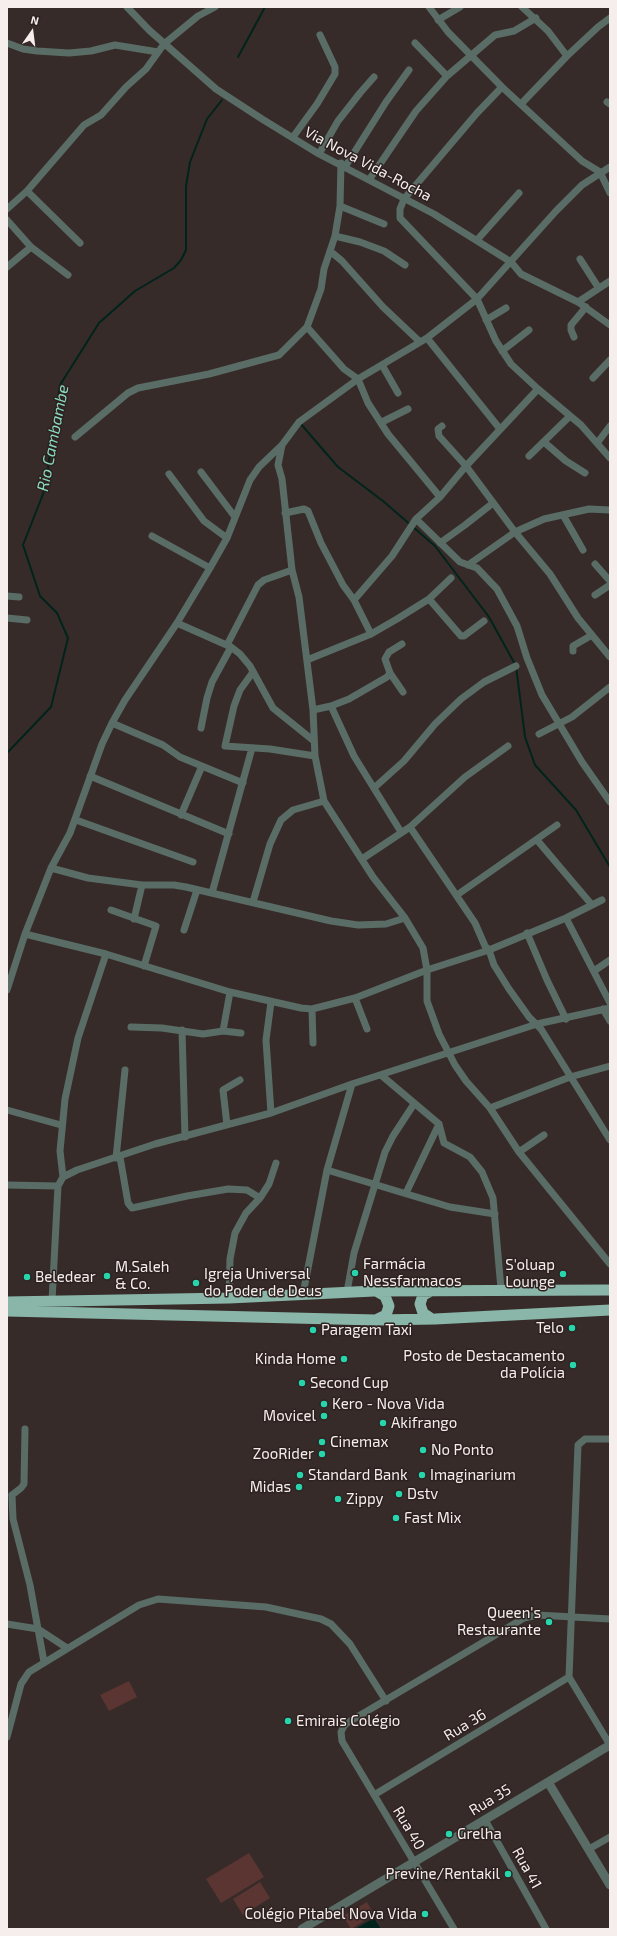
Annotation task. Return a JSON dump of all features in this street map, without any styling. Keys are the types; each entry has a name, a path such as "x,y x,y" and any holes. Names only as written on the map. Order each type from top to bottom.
{"highway":[{"path":"7,1302 230,1298 374,1291 501,1289 610,1290"},
{"path":"434,1290 423,1295 420,1306 426,1316 435,1319"},
{"path":"374,1291 384,1294 389,1304 386,1315 376,1320"},
{"path":"7,1311 376,1320 435,1319 607,1310"}],"street":[{"name":"Via Nova Vida-Rocha","path":"127,7 164,44 216,89 319,154 343,165 404,200 434,214 511,262 521,274 578,302 610,325"},
{"path":"7,209 27,190 84,125 101,115 126,87 146,69 164,44 198,16 215,7"},
{"path":"429,7 438,20 502,87 522,103 582,162 600,172 610,193"},
{"path":"438,20 460,7"},
{"path":"522,7 536,18 548,31 567,56"},
{"path":"369,180 416,111 447,76 495,35 514,31 536,18"},
{"path":"522,103 567,56 598,27 610,18"},
{"path":"293,138 317,104 335,74 335,67 320,35"},
{"path":"7,43 23,49 69,53 91,51 115,45 158,52"},
{"path":"415,44 447,76"},
{"path":"75,437 128,393 138,388 209,374 279,355 307,327 321,289 324,269 335,236 340,206 343,165 409,70"},
{"path":"319,154 338,121 374,77"},
{"path":"502,87 477,113 404,200 400,209 400,218 477,299 502,351 511,364 598,442 610,458"},
{"path":"7,990 25,934 51,868 76,820 90,776 112,723 125,700 177,623 210,568 227,538 250,480 268,458 282,445 299,422 358,379 427,338 477,299 556,211 582,185 610,166"},
{"path":"27,190 80,243"},
{"path":"477,240 519,193"},
{"path":"340,206 384,224"},
{"path":"7,220 31,247 68,274"},
{"path":"335,236 360,242 384,251 405,265"},
{"path":"7,267 31,247"},
{"path":"330,251 342,261 383,308 420,342"},
{"path":"580,259 598,287"},
{"path":"578,302 598,287 610,281"},
{"path":"574,337 571,330 571,325 586,307"},
{"path":"486,320 506,308"},
{"path":"307,327 344,369 358,379 368,403 382,422 388,434 440,497"},
{"path":"502,351 529,330"},
{"path":"427,338 500,429"},
{"path":"593,378 610,360"},
{"path":"382,365 398,393"},
{"path":"354,600 392,556 416,519 440,497 466,466 538,389"},
{"path":"382,422 408,409"},
{"path":"529,456 570,416"},
{"path":"442,426 438,430 439,436 466,466 515,532 554,578 573,611 610,657"},
{"path":"598,442 610,426"},
{"path":"544,442 584,474"},
{"path":"282,445 278,465 282,479 292,570 299,597 313,710 315,756 324,801 373,877 406,918 423,948 427,970 427,1001 449,1054 466,1081 490,1108 519,1152 610,1264"},
{"path":"201,472 235,517"},
{"path":"169,474 204,521 227,538"},
{"path":"440,543 465,525 492,502"},
{"path":"285,513 304,509 308,511 321,543 343,585 354,600 371,634"},
{"path":"468,565 515,532 535,523 589,509 610,510"},
{"path":"563,515 583,550"},
{"path":"416,519 460,562 476,568 489,579 508,606 542,695 561,723 582,762 610,802"},
{"path":"152,536 210,568"},
{"path":"595,564 610,581"},
{"path":"201,728 212,682 260,583 292,570"},
{"path":"307,660 371,634 429,599 451,578"},
{"path":"595,595 610,585"},
{"path":"7,596 19,597"},
{"path":"429,599 461,636 464,636 484,621"},
{"path":"7,618 27,620"},
{"path":"177,623 229,646 240,654 253,672 273,708 314,741"},
{"path":"573,651 573,646 592,635"},
{"path":"402,644 389,652 385,659 390,673 403,692"},
{"path":"374,788 411,753 435,724 461,699 484,682 516,666"},
{"path":"253,672 240,690 234,706 225,744 228,747 252,748 315,756"},
{"path":"313,710 331,706 360,694 387,678 390,673"},
{"path":"539,734 585,709 610,687"},
{"path":"331,706 354,756 401,832"},
{"path":"112,723 163,745 180,757 243,783"},
{"path":"362,859 401,832 410,828 465,777 508,746"},
{"path":"212,893 252,748"},
{"path":"181,814 202,766"},
{"path":"90,776 229,834"},
{"path":"253,902 270,844 281,820 293,810 324,801"},
{"path":"76,820 193,862"},
{"path":"457,895 557,825"},
{"path":"410,828 457,895 489,950 494,965 509,989 529,1017 537,1024 610,1140"},
{"path":"537,840 592,905"},
{"path":"51,868 88,878 142,886 174,885 331,921 358,925 386,924 406,918"},
{"path":"134,919 142,886"},
{"path":"184,930 197,890"},
{"path":"25,934 106,954 230,992 271,1002 312,1009 355,998 427,970 489,950 566,918 602,900"},
{"path":"111,910 156,926 144,966"},
{"path":"566,918 610,1003"},
{"path":"527,933 566,1019"},
{"path":"64,1177 60,1151 62,1125 72,1061 78,1038 106,954"},
{"path":"594,971 610,960"},
{"path":"223,1031 230,992"},
{"path":"355,998 367,1029"},
{"path":"271,1002 266,1040 271,1113"},
{"path":"312,1009 313,1043"},
{"path":"52,1301 58,1186 64,1177 77,1170 118,1158 155,1144 271,1113 352,1084 449,1054 537,1024 566,1019 606,1009 610,1021"},
{"path":"131,1026 182,1030 207,1034 223,1031 241,1033"},
{"path":"182,1030 185,1137"},
{"path":"490,1108 570,1077 610,1066"},
{"path":"125,1070 118,1158 128,1203 132,1208 228,1189 247,1190 260,1198"},
{"path":"380,1075 438,1124 444,1142 470,1157 479,1166 490,1188 495,1214 501,1289"},
{"path":"227,1125 223,1090 240,1080"},
{"path":"303,1294 318,1205 352,1084"},
{"path":"347,1292 354,1253 375,1183 392,1136 414,1104"},
{"path":"7,1110 62,1125"},
{"path":"406,1193 438,1124"},
{"path":"519,1152 544,1135"},
{"path":"230,1298 230,1253 235,1233 246,1213 260,1198 269,1184 276,1163"},
{"path":"327,1170 375,1183 450,1207 495,1214"},
{"path":"7,1185 58,1186"},
{"path":"25,1429 24,1484 21,1488 9,1494 44,1662"},
{"path":"610,1439 585,1439 578,1445 573,1617 569,1677 610,1745"},
{"path":"7,1737 21,1684 29,1672 139,1605 152,1600 166,1599 266,1607 321,1619 331,1624 350,1644 386,1701 524,1618 537,1615 610,1619"},
{"path":"7,1624 38,1629 68,1648"},
{"name":"Rua 36","path":"374,1796 569,1677"},
{"name":"Rua 40","path":"386,1701 347,1723 341,1732 342,1741 454,1929"},
{"name":"Rua 35","path":"302,1929 610,1745"},
{"path":"548,1782 610,1885"},
{"name":"Rua 41","path":"485,1820 546,1929"},
{"path":"589,1849 610,1837"}],"shaded area":[{"path":"129,1681 137,1697 109,1711 100,1695"},
{"path":"249,1853 264,1877 221,1903 206,1879"},
{"path":"260,1882 270,1898 243,1915 233,1899"},
{"path":"367,1902 374,1915 351,1929 343,1916"},
{"path":"374,1918 381,1929 355,1929"}],"waterway":[{"name":"Rio Cambambe","path":"238,57 265,7"},
{"name":"Rio Cambambe","path":"7,753 51,707 68,638 57,613 40,596 23,545 45,489 60,385 99,323 135,291 174,268 181,260 186,250 186,186 190,162 207,119 222,100"},
{"path":"300,423 338,467 383,501 435,546 489,617 516,666 525,737 535,765 576,810 610,867"}],"place":[{"name":"Farmácia Nessfarmacos","path":"355,1273"},
{"name":"S'oluap Lounge","path":"563,1274"},
{"name":"M.Saleh & Co.","path":"107,1276"},
{"name":"Beledear","path":"27,1277"},
{"name":"Igreja Universal do Poder de Deus","path":"196,1283"},
{"name":"Telo","path":"572,1328"},
{"name":"Paragem Taxi","path":"313,1330"},
{"name":"Kinda Home","path":"344,1359"},
{"name":"Posto de Destacamento da Polícia","path":"573,1365"},
{"name":"Second Cup","path":"302,1383"},
{"name":"Kero - Nova Vida","path":"324,1404"},
{"name":"Movicel","path":"324,1416"},
{"name":"Akifrango","path":"383,1423"},
{"name":"Cinemax","path":"322,1442"},
{"name":"No Ponto","path":"423,1450"},
{"name":"ZooRider","path":"322,1454"},
{"name":"Standard Bank","path":"300,1475"},
{"name":"Imaginarium","path":"422,1475"},
{"name":"Midas","path":"299,1487"},
{"name":"Dstv","path":"399,1494"},
{"name":"Zippy","path":"338,1499"},
{"name":"Fast Mix","path":"396,1518"},
{"name":"Queen's Restaurante","path":"549,1622"},
{"name":"Emirais Colégio","path":"288,1721"},
{"name":"Grelha","path":"449,1834"},
{"name":"Previne/Rentakil","path":"508,1874"},
{"name":"Colégio Pitabel Nova Vida","path":"425,1914"}]}
